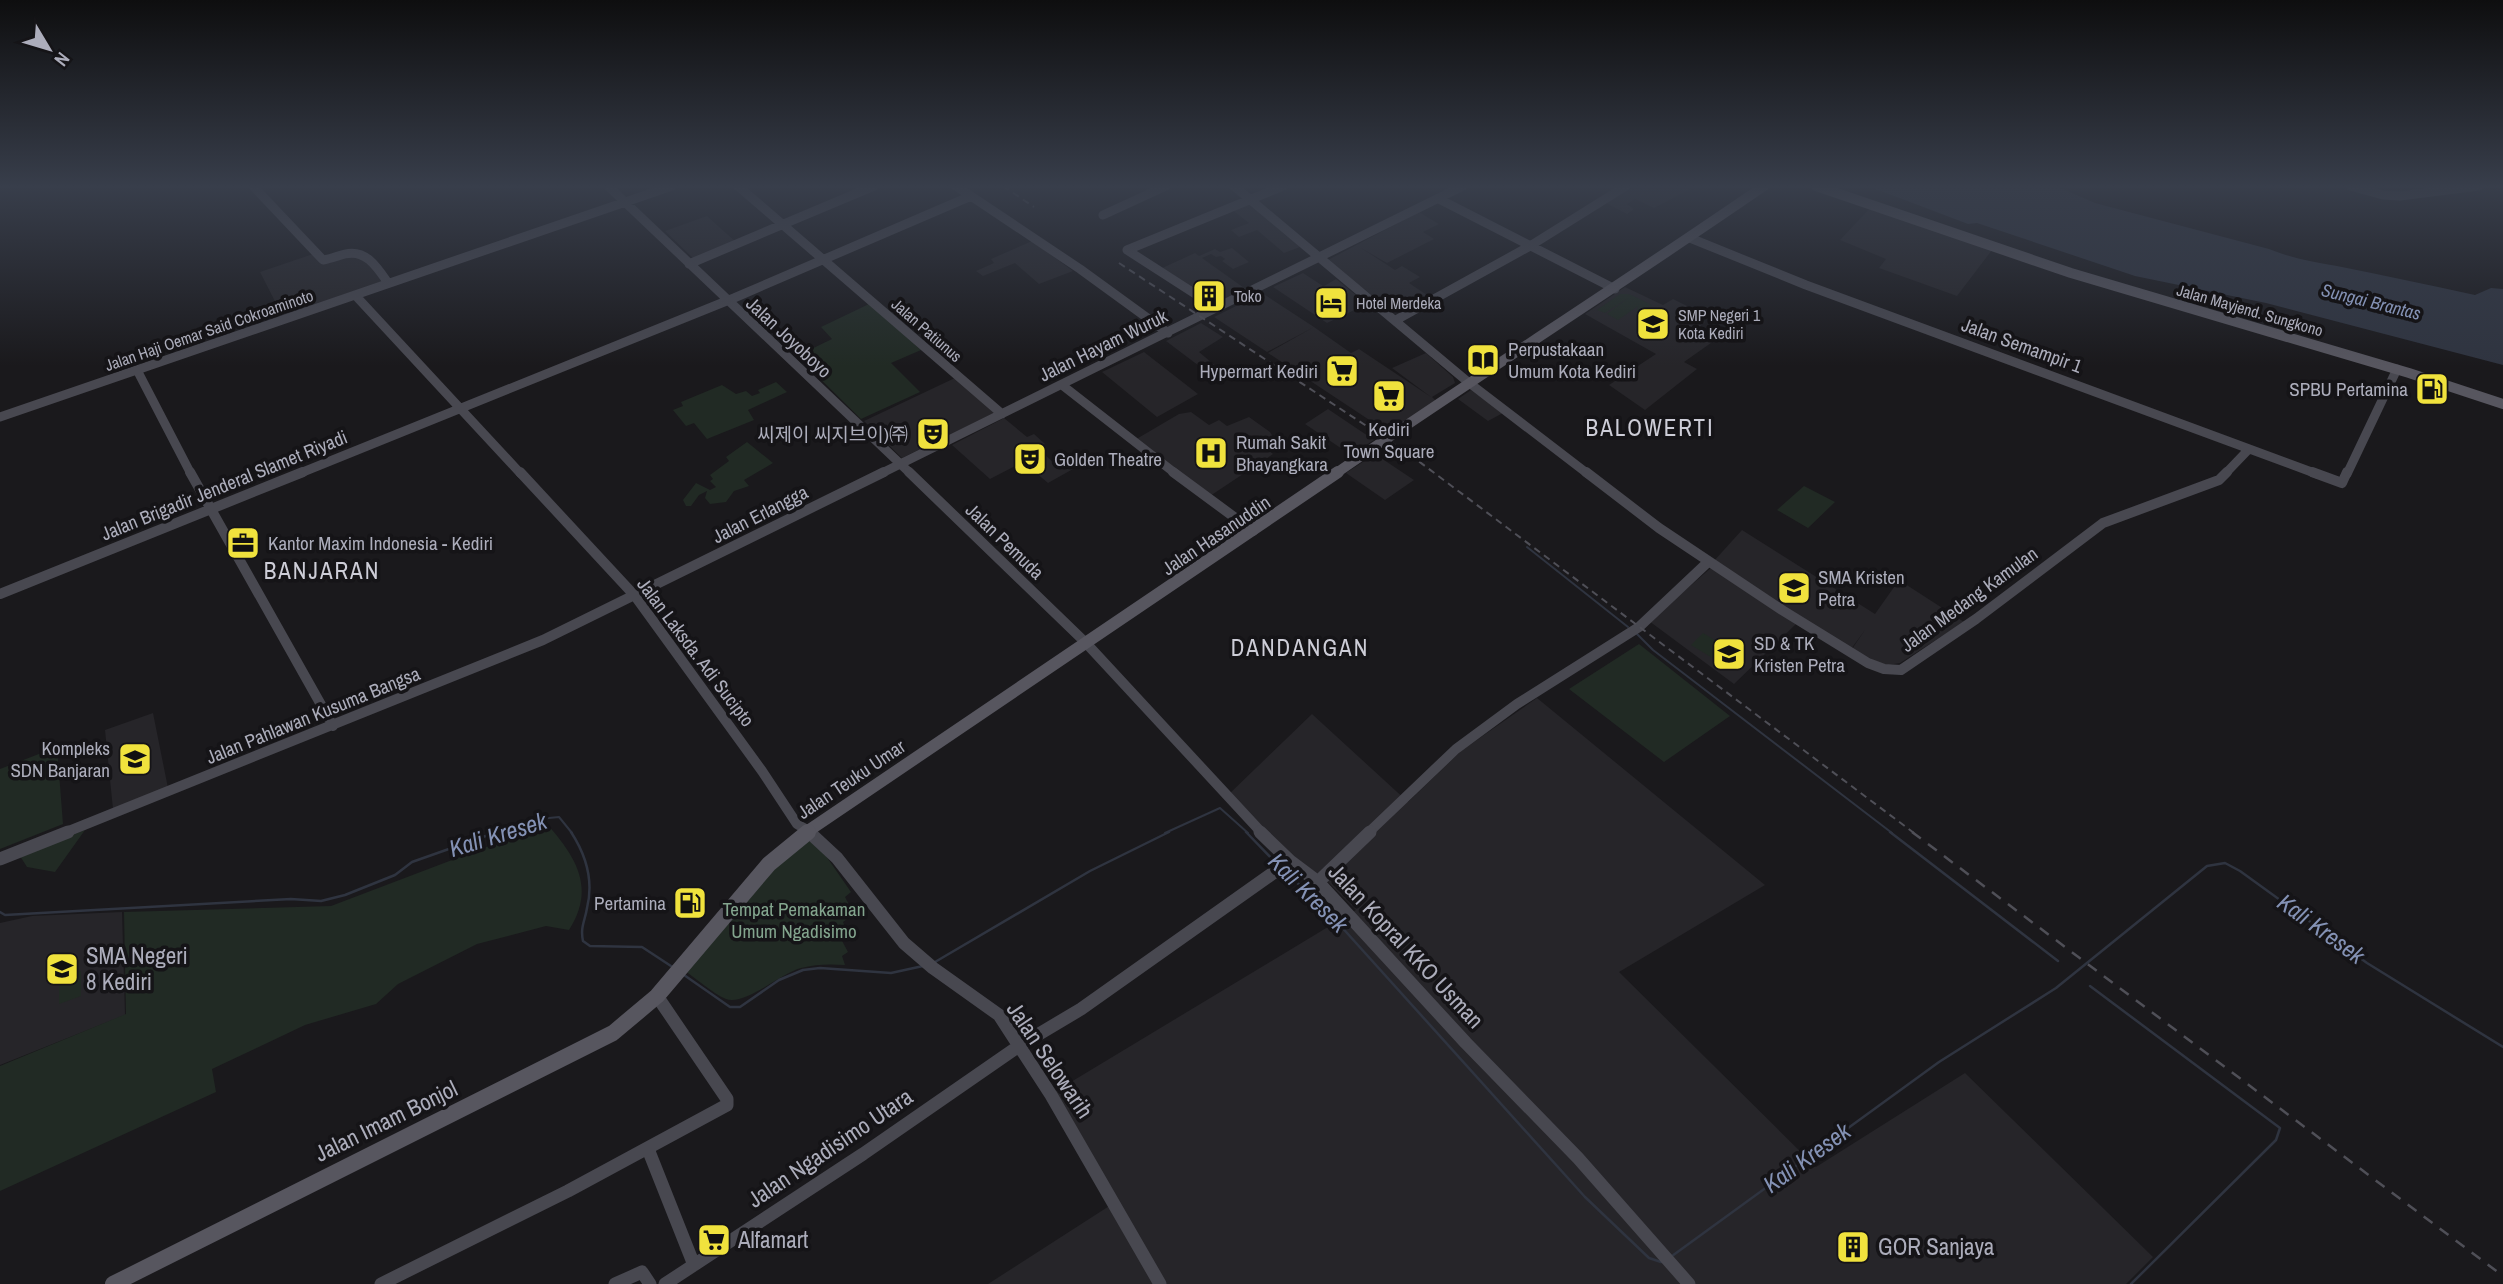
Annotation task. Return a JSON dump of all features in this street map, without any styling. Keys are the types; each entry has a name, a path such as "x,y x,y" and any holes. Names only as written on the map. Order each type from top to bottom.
{"main road":[{"name":"Jalan Hasanuddin","path":"1086,643 1468,382 1678,246"},
{"name":"Jalan Mayjend. Sungkono","path":"1992,246 2071,273 2396,369 2503,404"},
{"name":"Jalan Teuku Umar","path":"669,983 769,864 809,830 1086,643"},
{"name":"Jalan Imam Bonjol","path":"113,1284 613,1033 669,983"}],"street":[{"path":"310,246 323,260 350,253 362,254 371,260 388,283"},
{"name":"Jalan Haji Oemar Said Cokroaminoto","path":"0,417 498,246"},
{"name":"Jalan Joyoboyo","path":"670,246 901,464"},
{"path":"689,264 733,246"},
{"name":"Jalan Patiunus","path":"809,246 1002,414"},
{"name":"Jalan Brigadir Jenderal Slamet Riyadi","path":"0,594 857,246"},
{"path":"1043,246 1168,333"},
{"path":"1136,246 1126,250 1217,308"},
{"name":"Jalan Medang Kamulan","path":"1305,246 1468,382 1606,489 1707,562 1868,663 1898,670 1976,619 2102,523 2219,480 2249,449"},
{"name":"Jalan Hayam Wuruk","path":"901,464 1342,246"},
{"path":"1396,320 1530,246 1615,289"},
{"name":"Jalan Semampir 1","path":"1710,246 1806,285 2342,483 2396,369"},
{"name":"Jalan Laksda. Adi Sucipto","path":"355,295 635,596 762,771 797,824 809,830"},
{"path":"136,370 186,465 213,508 333,726"},
{"path":"1062,385 1130,440 1253,531"},
{"name":"Jalan Erlangga","path":"635,596 901,464"},
{"name":"Jalan Pemuda","path":"901,464 1086,643"},
{"path":"1318,882 1457,749 1517,704 1639,627 1707,562"},
{"name":"Jalan Pahlawan Kusuma Bangsa","path":"0,859 531,645 635,596"},
{"name":"Jalan Kopral KKO Usman","path":"1086,643 1286,865 1318,882 1668,1257 1685,1279"},
{"name":"Jalan Selowarih","path":"809,830 837,859 892,930 927,964 991,1007 1004,1022 1090,1161 1160,1284"},
{"name":"Jalan Ngadisimo Utara","path":"665,1284 863,1154 1019,1046 1080,1009 1286,865"},
{"path":"382,1284 648,1149 727,1105 723,1092 657,996"},
{"path":"648,1149 694,1265"},
{"path":"615,1284 642,1272 650,1284"}],"shaded area":[{"path":"680,246 730,246 695,260"},
{"path":"1021,246 1039,246 1073,271 1039,284 1015,263 983,276 976,271 994,263 991,259"},
{"path":"1276,246 1300,247 1284,253"},
{"path":"1355,246 1420,246 1387,263 1361,248 1395,270 1402,266 1420,277 1409,283 1430,297 1395,313 1358,287 1328,260"},
{"path":"1854,246 1981,246 1992,250 1957,296 1879,268 1886,259"},
{"path":"1232,248 1249,262 1233,269 1222,261 1225,259 1221,256 1211,254 1202,258 1247,290 1215,305 1160,269 1195,253 1199,256 1215,249 1220,252"},
{"path":"313,254 321,264 344,255 361,254 385,282 283,317 260,272"},
{"name":"Hotel Merdeka","path":"1303,273 1323,286 1319,289 1336,279 1367,304 1327,323 1273,287"},
{"name":"SMP Negeri 1 Kota Kediri","path":"1625,287 1663,305 1673,299 1705,315 1700,319 1705,322 1699,327 1718,338 1684,362 1697,369 1645,410 1609,385 1656,354 1585,314"},
{"path":"1262,293 1314,327 1267,352 1214,317"},
{"path":"1201,323 1223,337 1199,352 1217,367 1207,372 1166,341"},
{"name":"Kediri Town Square","path":"1314,327 1351,353 1359,349 1431,397 1392,368 1426,353 1453,377 1455,383 1432,397 1436,401 1389,433 1268,353"},
{"path":"1144,352 1198,394 1157,417 1102,372"},
{"path":"957,377 996,412 902,458 864,421"},
{"path":"1471,390 1503,413 1488,421 1458,399"},
{"path":"1328,409 1374,440 1351,455 1305,424"},
{"name":"Rumah Sakit Bhayangkara","path":"1191,412 1209,425 1219,420 1227,426 1249,417 1270,432 1273,437 1266,447 1273,454 1210,496 1133,441 1179,414"},
{"path":"1004,418 1027,437 1034,434 1045,444 1037,448 1053,462 1060,458 1073,469 1048,483 1023,462 990,479 952,445"},
{"path":"1375,454 1414,480 1385,500 1346,473"},
{"path":"1742,530 1875,614 1899,580 1964,622 1900,663 1879,663 1852,649 1865,630 1851,649 1713,562"},
{"name":"SD & TK Kristen Petra","path":"1711,568 1797,623 1734,684 1649,621"},
{"path":"1537,698 1765,885 1619,972 1816,1167 1965,1073 2153,1257 2126,1284 988,1284 1117,1201 1051,1094 1356,910 1326,880 1289,854 1227,796 1312,714 1408,802 1461,751"},
{"name":"Kompleks SDN Banjaran","path":"153,713 168,788 113,809 105,730"},
{"name":"SMA Negeri 8 Kediri","path":"122,912 125,1015 0,1065 0,923 32,916"}],"green space":[{"path":"1620,294 1629,294 1652,305 1636,313 1638,306 1618,320 1607,314 1628,298 1605,313 1597,310"},
{"path":"869,304 921,350 891,363 920,392 861,419 797,356 832,339 821,327"},
{"path":"776,382 787,392 748,410 754,420 707,439 694,423 686,426 673,410 683,406 681,402 722,385 736,394 746,391 752,396 760,393 758,390"},
{"path":"747,442 773,463 744,480 749,486 734,491 726,502 710,504 705,498 707,491 699,495 691,506 686,506 683,500 696,483 710,490 716,487 710,481 713,479 710,475 729,461 726,457"},
{"path":"1804,486 1835,502 1808,528 1777,510"},
{"path":"1703,633 1736,653 1724,665 1691,645"},
{"path":"1639,644 1730,716 1664,762 1569,689"},
{"path":"57,747 63,824 0,849 0,769"},
{"path":"547,824 574,861 582,887 577,915 569,930 546,926 477,944 398,984 376,1004 305,1025 212,1069 216,1092 0,1191 0,1066 126,1014 124,912 331,906"},
{"path":"85,830 55,872 27,867 20,856"},
{"name":"Tempat Pemakaman Umum Ngadisimo","path":"810,841 826,856 851,892 845,897 854,914 843,922 847,932 840,937 848,952 842,956 845,965 801,968 753,994 734,1000 726,999 710,990 685,971 777,864 798,844"},
{"path":"81,971 81,996 59,1004 59,980"}],"water":[{"name":"Sungai Brantas","path":"2045,246 2257,246 2302,259 2475,295 2491,288 2503,289 2503,365 2266,303 2135,276"}],"waterway":[{"path":"1527,547 1628,627"},
{"path":"1637,634 1653,650 1892,833"},
{"name":"Kali Kresek","path":"1165,833 1220,808 1248,833"},
{"name":"Kali Kresek","path":"492,833 529,820 559,817 572,833"},
{"name":"Kali Kresek","path":"0,912 5,915 291,899 321,901 345,895 395,875 412,862 497,832"},
{"name":"Kali Kresek","path":"571,832 581,850 589,878 589,898 582,928 583,941 590,946 642,947 674,968"},
{"name":"Kali Kresek","path":"935,962 1090,871 1169,832"},
{"name":"Kali Kresek","path":"1246,832 1276,863"},
{"path":"1890,832 2058,961"},
{"name":"Kali Kresek","path":"1672,1256 1939,1062 2056,988 2207,866 2225,863 2240,871 2367,963 2503,1047"},
{"name":"Kali Kresek","path":"1285,872 1320,903 1585,1197 1649,1258 1661,1262"},
{"name":"Kali Kresek","path":"684,975 730,1007 740,1007 779,980 803,970 820,968 891,973 923,966"},
{"path":"2090,986 2280,1128 2276,1140 2131,1284"}],"railway":[{"path":"1119,263 1409,454 1914,833"},
{"path":"1912,832 2503,1276"}],"place":[{"name":"Toko","path":"1209,296"},
{"name":"Hotel Merdeka","path":"1331,303"},
{"name":"SMP Negeri 1 Kota Kediri","path":"1653,324"},
{"name":"Perpustakaan Umum Kota Kediri","path":"1483,360"},
{"name":"Hypermart Kediri","path":"1342,371"},
{"name":"SPBU Pertamina","path":"2432,389"},
{"name":"Kediri Town Square","path":"1389,396"},
{"name":"씨제이 씨지브이)㈜","path":"933,434"},
{"name":"Rumah Sakit Bhayangkara","path":"1211,453"},
{"name":"Golden Theatre","path":"1030,459"},
{"name":"Kantor Maxim Indonesia - Kediri","path":"243,543"},
{"name":"SMA Kristen Petra","path":"1794,588"},
{"name":"SD & TK Kristen Petra","path":"1729,654"},
{"name":"Kompleks SDN Banjaran","path":"135,759"},
{"name":"Pertamina","path":"690,903"},
{"name":"SMA Negeri 8 Kediri","path":"62,969"},
{"name":"Alfamart","path":"714,1240"},
{"name":"GOR Sanjaya","path":"1853,1247"}],"district":[{"name":"BALOWERTI","path":"1650,428"},
{"name":"BANJARAN","path":"322,571"},
{"name":"DANDANGAN","path":"1300,648"}]}
